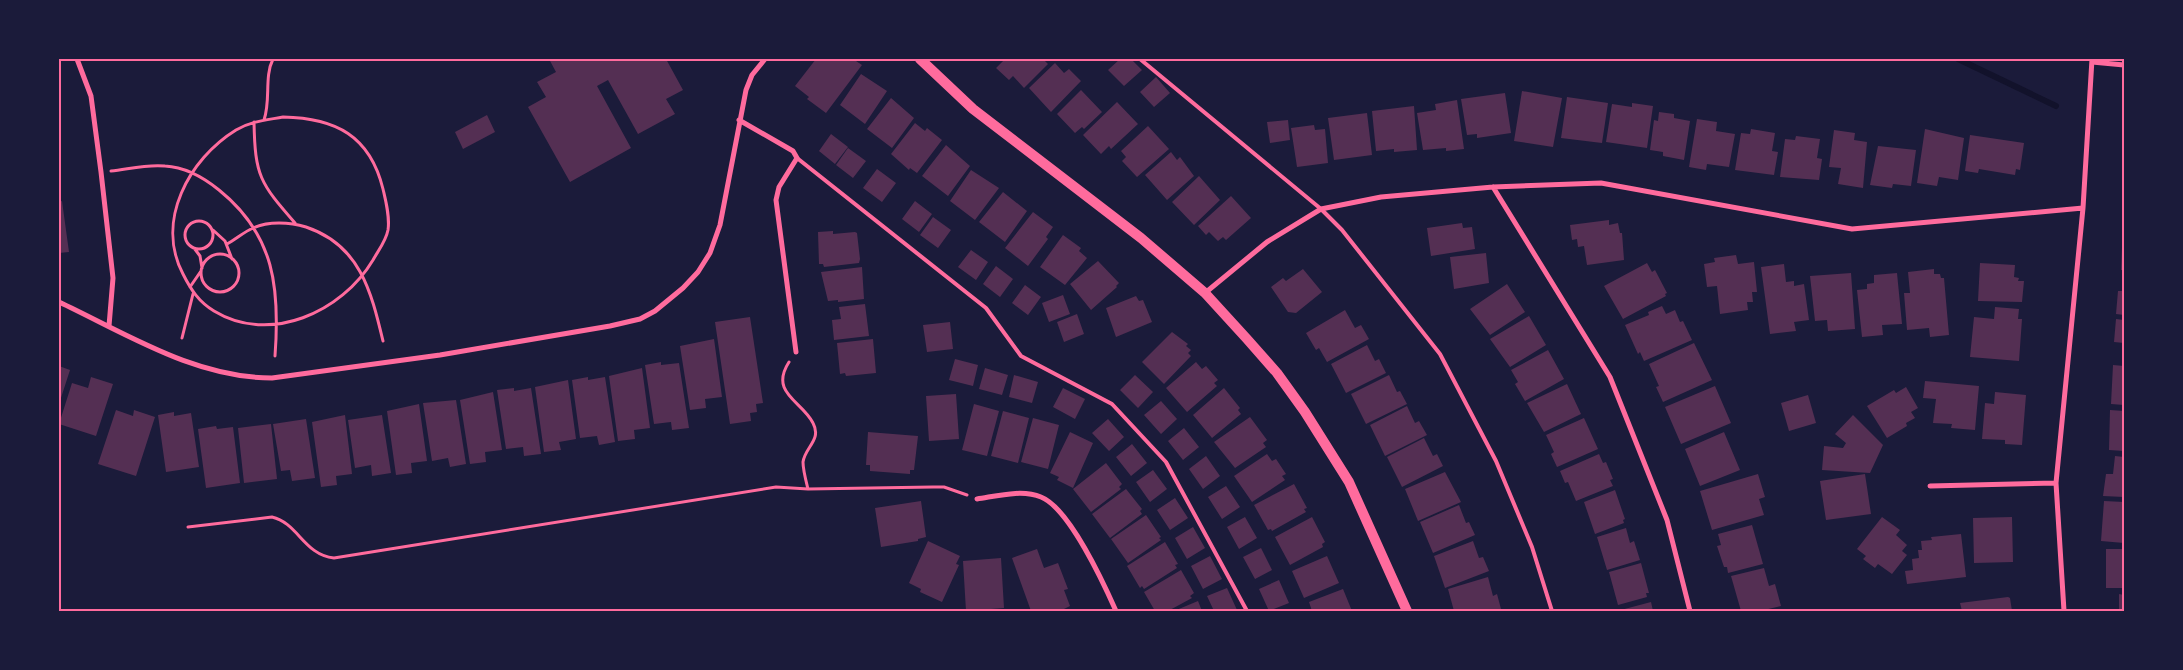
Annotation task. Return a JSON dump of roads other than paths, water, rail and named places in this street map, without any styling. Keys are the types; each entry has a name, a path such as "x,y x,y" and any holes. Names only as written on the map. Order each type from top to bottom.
{"main road":[{"path":"920,59 973,110 1140,238 1205,294 1277,374 1305,412 1349,482 1407,611"}],"street":[{"path":"78,59 91,96 101,172 113,278 109,326"},
{"path":"59,302 176,359 248,378 272,378 440,355 610,326 640,319 672,300 698,272 710,253 720,225 746,90 752,75 765,59"},
{"path":"2064,611 2056,483 2084,208 2092,60 2124,64"},
{"path":"739,120 793,151 797,158 779,186 776,200 796,352"},
{"path":"1205,294 1267,242 1321,209 1381,197 1493,187 1601,183 1852,229 2084,208"},
{"path":"1493,187 1610,377 1667,520 1690,611"},
{"path":"1930,486 2056,483"},
{"path":"977,499 1022,494 1042,497 1057,509 1093,560 1116,611"}],"lane":[{"path":"1140,59 1321,209 1342,230 1440,354 1496,461 1532,546 1552,611"},
{"path":"797,158 986,308 1021,356 1112,404 1166,462 1247,611"}],"waterway":[{"path":"1958,59 2056,106"}]}
